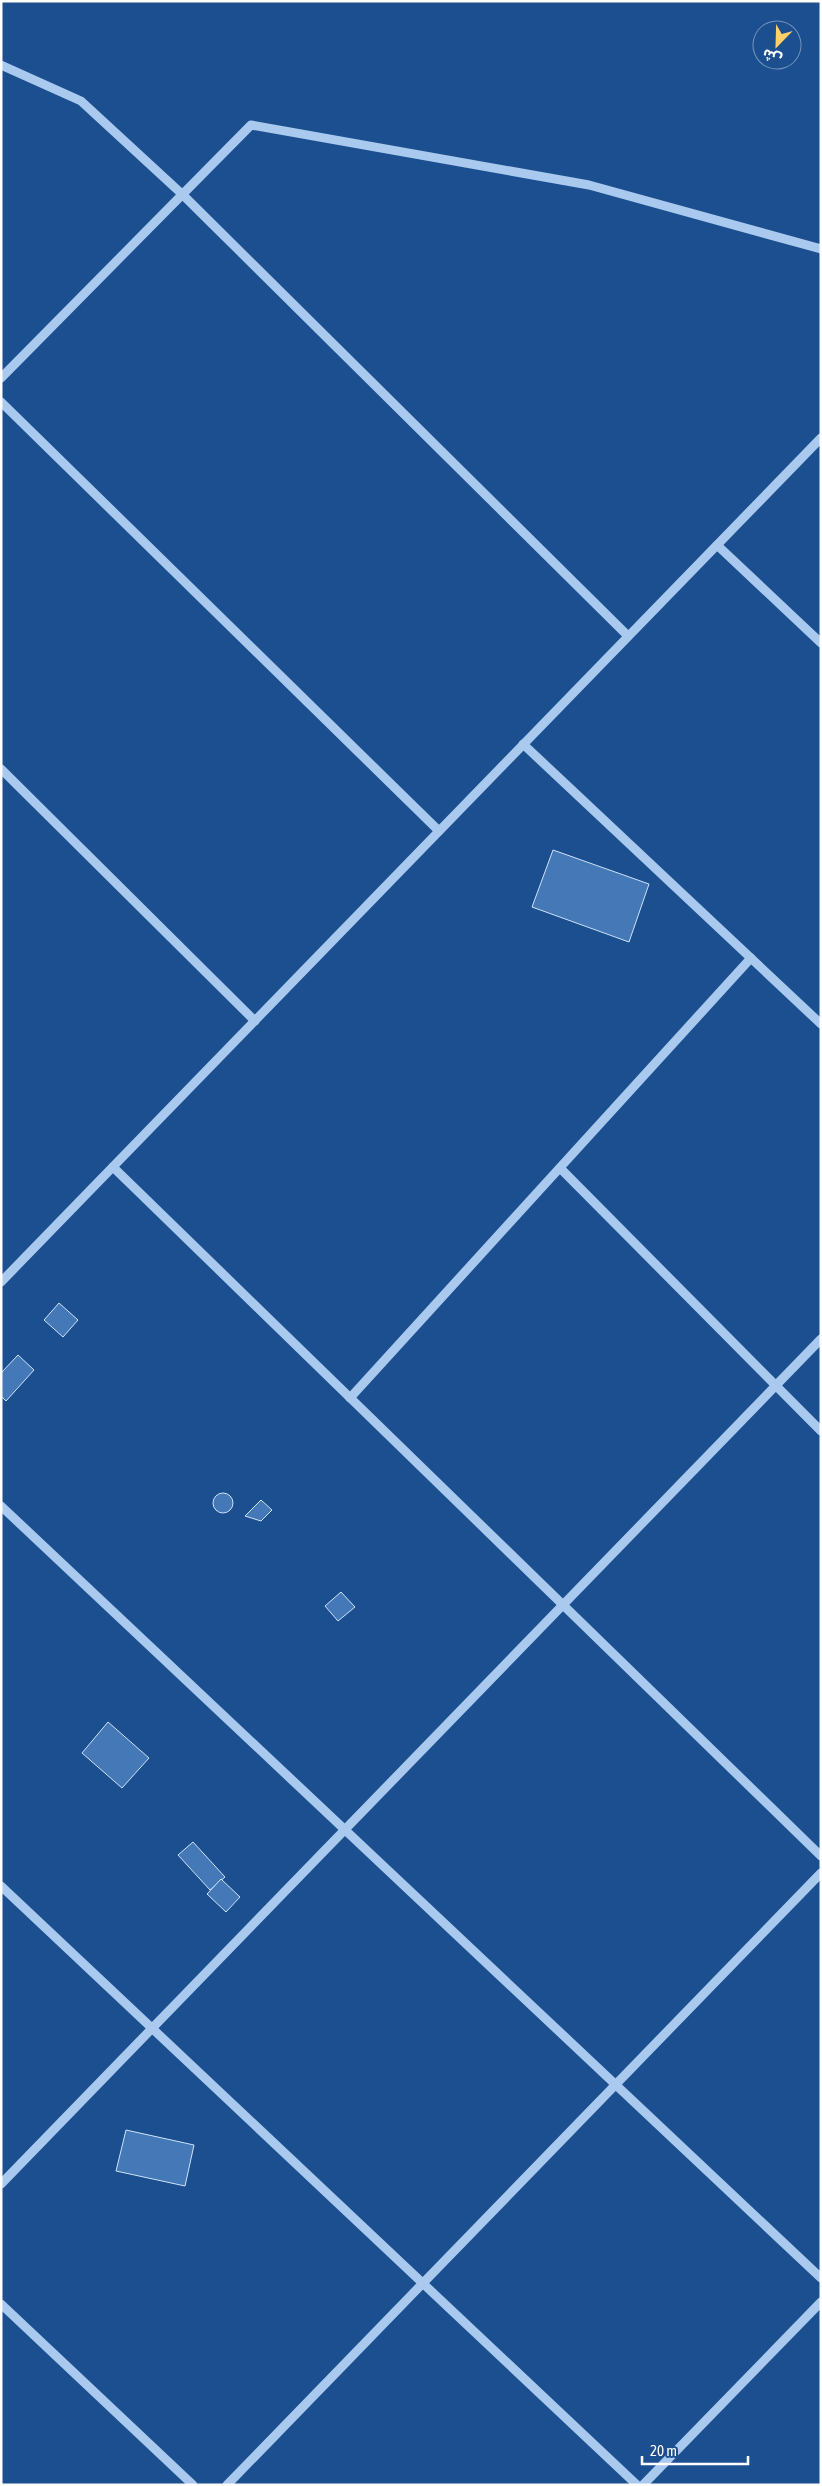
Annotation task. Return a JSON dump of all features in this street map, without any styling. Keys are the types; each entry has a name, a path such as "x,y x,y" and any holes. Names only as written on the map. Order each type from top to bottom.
{"street":[{"path":"1,66 81,101 183,195 628,636"},
{"path":"1,378 251,125 589,185 821,249"},
{"path":"1,402 439,831"},
{"path":"1,1282 821,438"},
{"path":"717,545 821,643"},
{"path":"523,744 821,1024"},
{"path":"1,769 254,1021"},
{"path":"350,1398 751,958"},
{"path":"113,1167 821,1856"},
{"path":"560,1168 821,1431"},
{"path":"1,2184 821,1339"},
{"path":"1,1506 821,2278"},
{"path":"227,2485 821,1873"},
{"path":"1,1886 637,2485"},
{"path":"644,2485 821,2302"},
{"path":"1,2304 193,2485"}],"building":[{"path":"553,850 649,884 629,942 532,907"},
{"path":"59,1303 78,1320 63,1337 44,1320"},
{"path":"18,1355 34,1370 6,1401 1,1396 1,1373"},
{"path":"223,1493 230,1496 233,1503 230,1510 223,1513 216,1510 213,1503 216,1496"},
{"path":"261,1500 272,1510 261,1521 245,1516"},
{"path":"341,1592 355,1607 338,1621 325,1606"},
{"path":"108,1722 149,1758 122,1788 82,1753"},
{"path":"193,1842 225,1877 210,1890 178,1855"},
{"path":"221,1879 240,1897 226,1912 207,1894"},
{"path":"126,2130 194,2145 185,2186 116,2171"}]}
